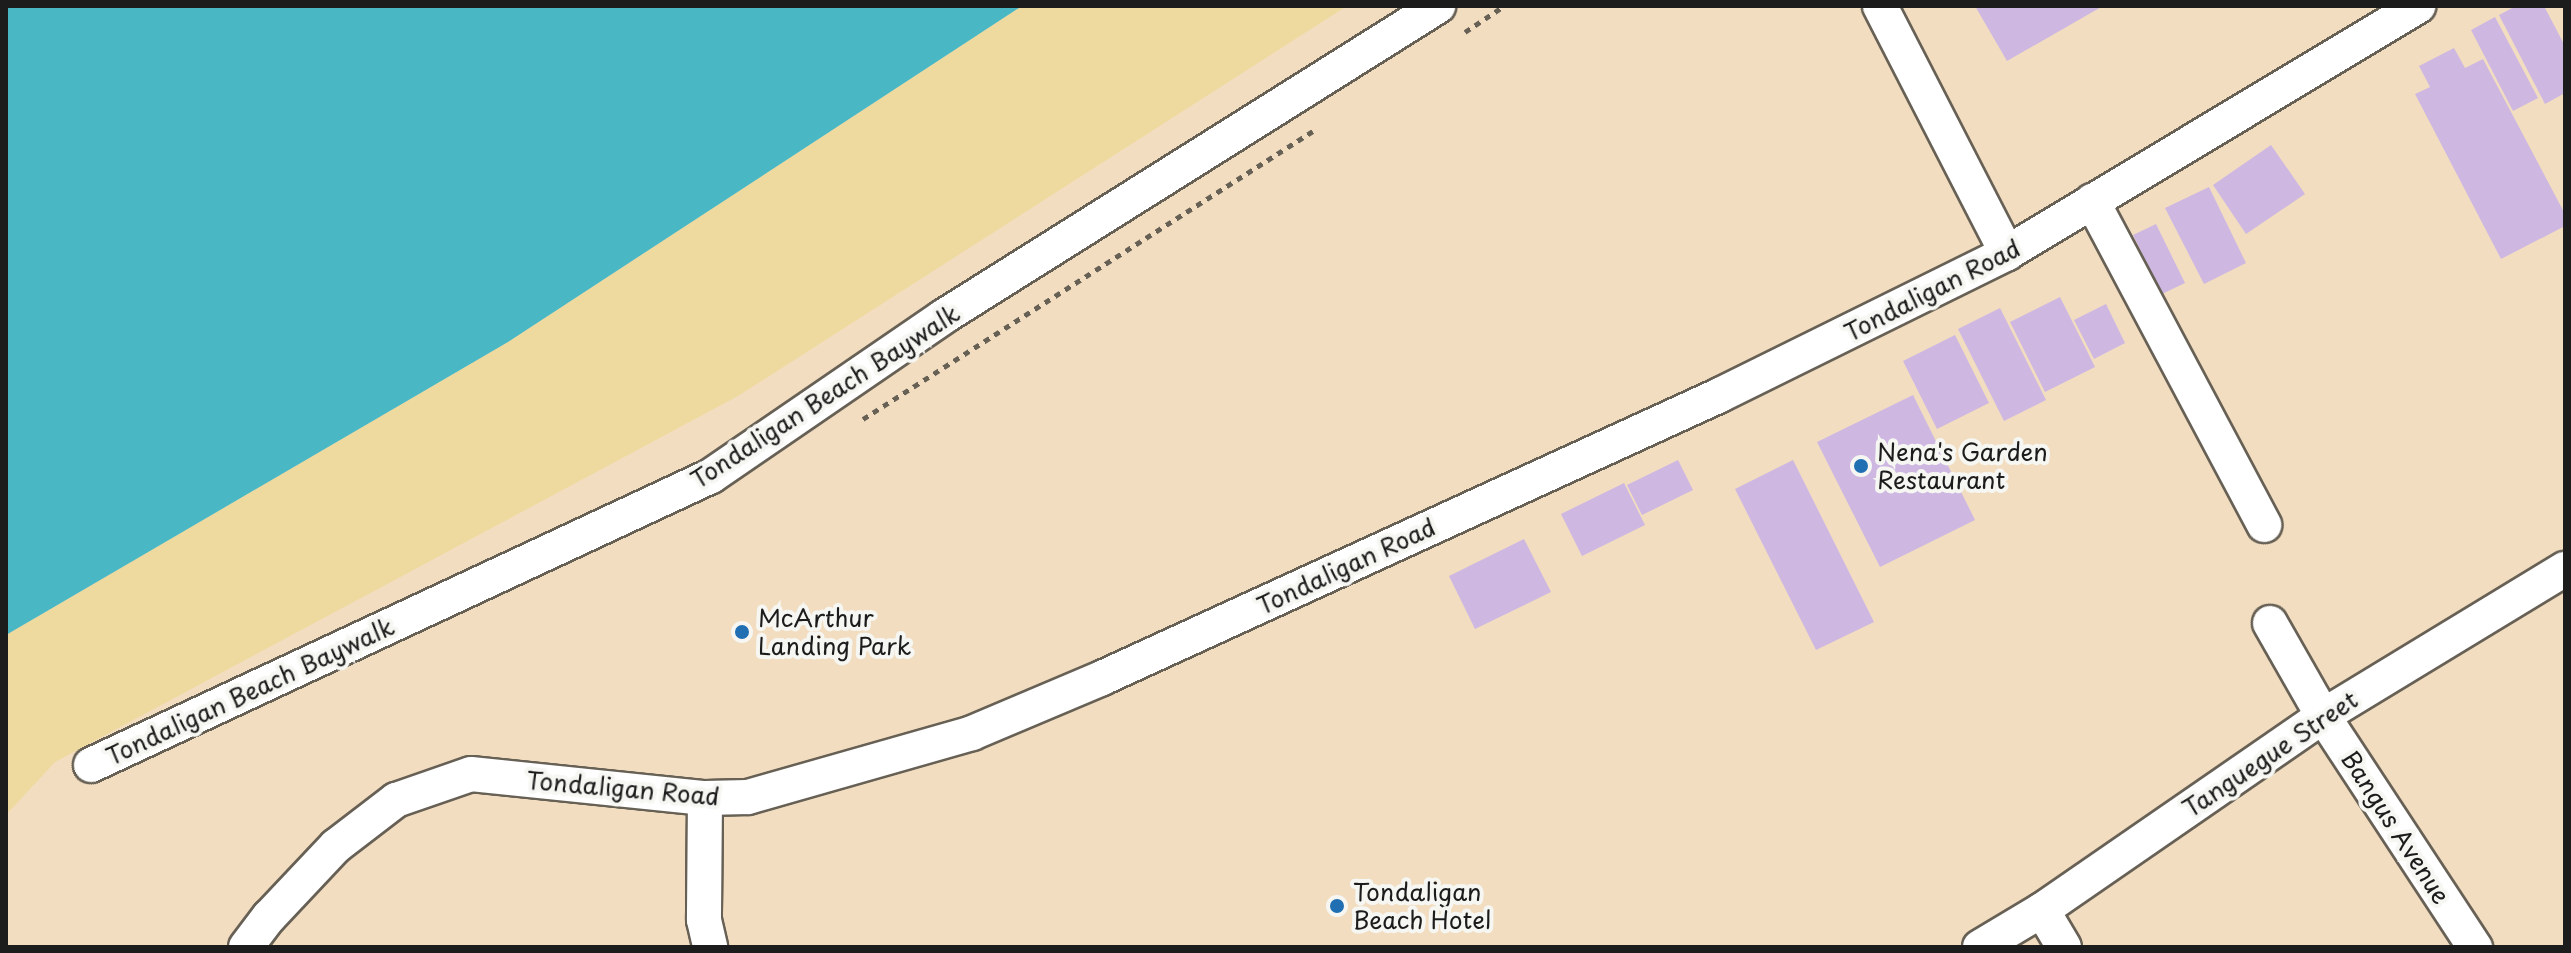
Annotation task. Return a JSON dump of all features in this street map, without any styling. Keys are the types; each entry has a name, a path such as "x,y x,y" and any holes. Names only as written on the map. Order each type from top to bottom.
{"street":[{"name":"Tondaligan Beach Baywalk","path":"91,765 711,476 943,317 1438,6"},
{"path":"1880,6 2007,253"},
{"name":"Tondaligan Road","path":"246,947 269,917 336,846 396,800 471,774 705,798 748,797 972,733 1102,678 1720,395 2007,253 2418,6"},
{"path":"2092,201 2264,525"},
{"name":"Tanguegue Street","path":"1980,947 2042,910 2323,716 2565,569"},
{"name":"Bangus Avenue","path":"2270,623 2323,716 2475,947"},
{"path":"705,798 704,920 710,947"},
{"path":"2042,910 2064,947"}],"sand":[{"path":"1022,6 1347,6 738,396 55,762 6,815 6,635 508,342"}],"water":[{"path":"6,6 1022,6 508,342 6,635"}],"building":[{"path":"1975,6 2103,6 2007,61"},
{"path":"2516,6 2544,6 2565,46 2565,93 2545,104 2499,15"},
{"path":"2495,17 2538,98 2513,111 2471,30"},
{"path":"2454,48 2465,68 2483,59 2565,214 2565,226 2501,259 2415,94 2430,87 2419,66"},
{"path":"2271,145 2305,194 2246,234 2213,185"},
{"path":"2209,187 2246,263 2204,284 2165,208"},
{"path":"2156,224 2185,283 2162,294 2133,235"},
{"path":"2060,297 2095,367 2045,392 2010,322"},
{"path":"2106,304 2125,343 2094,359 2074,320"},
{"path":"2000,308 2046,400 2004,421 1958,329"},
{"path":"1955,335 1989,403 1937,429 1903,361"},
{"path":"1913,395 1975,520 1880,567 1817,442"},
{"path":"1678,460 1693,490 1642,515 1627,485"},
{"path":"1793,460 1874,622 1816,650 1735,489"},
{"path":"1624,483 1645,525 1582,556 1561,514"},
{"path":"1524,539 1551,592 1475,629 1449,576"}],"place":[{"name":"Nena's Garden Restaurant","path":"1861,466"},
{"name":"McArthur Landing Park","path":"742,632"},
{"name":"Tondaligan Beach Hotel","path":"1337,906"}]}
